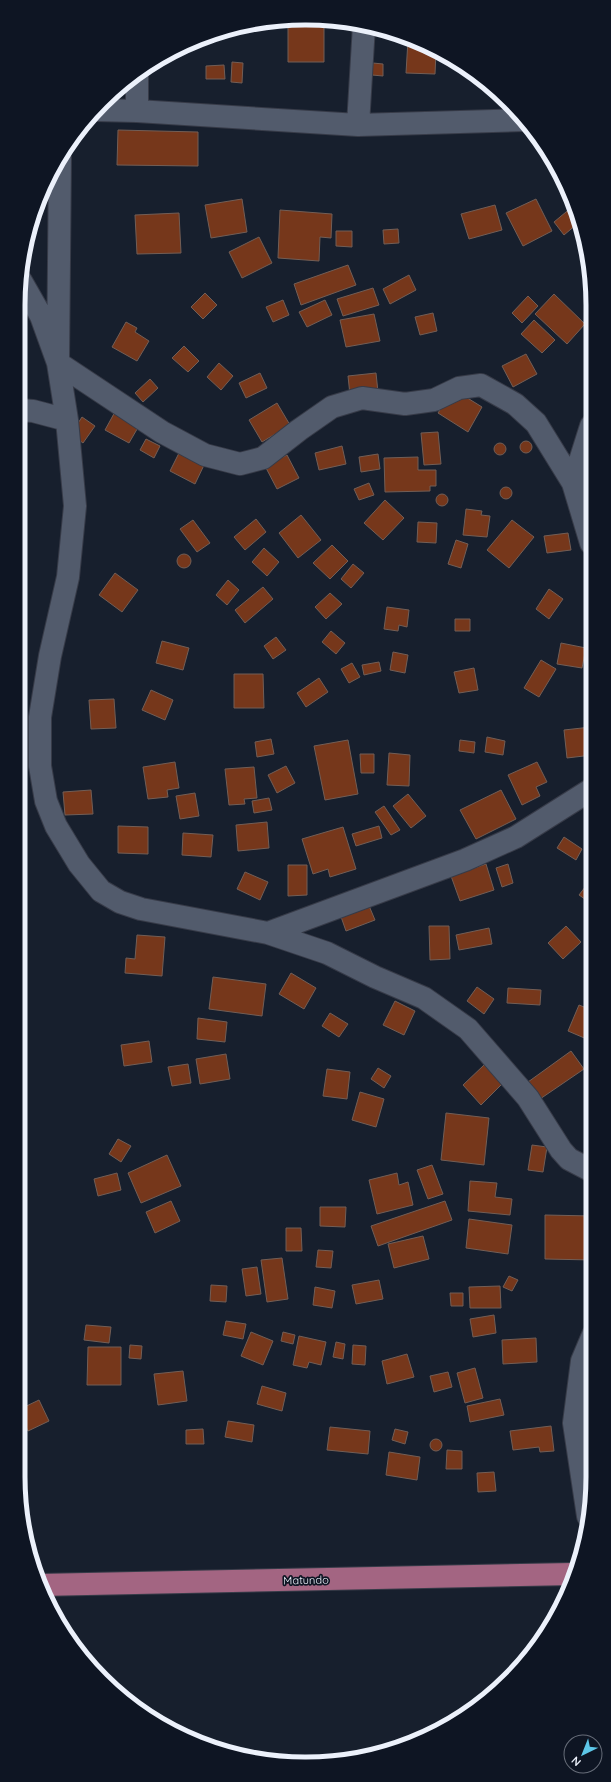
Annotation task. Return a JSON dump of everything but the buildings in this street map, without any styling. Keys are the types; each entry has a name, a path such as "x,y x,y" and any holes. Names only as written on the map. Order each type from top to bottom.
{"main road":[{"name":"Matundo","path":"46,1585 568,1574"}],"street":[{"path":"358,125 364,31"},
{"path":"136,111 138,81"},
{"path":"104,110 358,125 515,120"},
{"path":"60,171 58,363 67,420 75,506 68,577 50,656 40,717 40,766 46,801 56,826 79,864 101,891 120,902 141,909 268,933 327,953 375,977 424,998 468,1029 528,1098 569,1160 586,1168"},
{"path":"26,290 41,316 58,363 162,432 205,455 240,464 263,458 332,407 362,398 405,404 434,400 459,388 481,385 515,404 536,423 573,483 586,526"},
{"path":"25,410 33,411 67,420"},
{"path":"573,483 586,442"},
{"path":"268,933 465,860 516,837 586,793"},
{"path":"585,1496 574,1423 582,1362 586,1352"}]}
